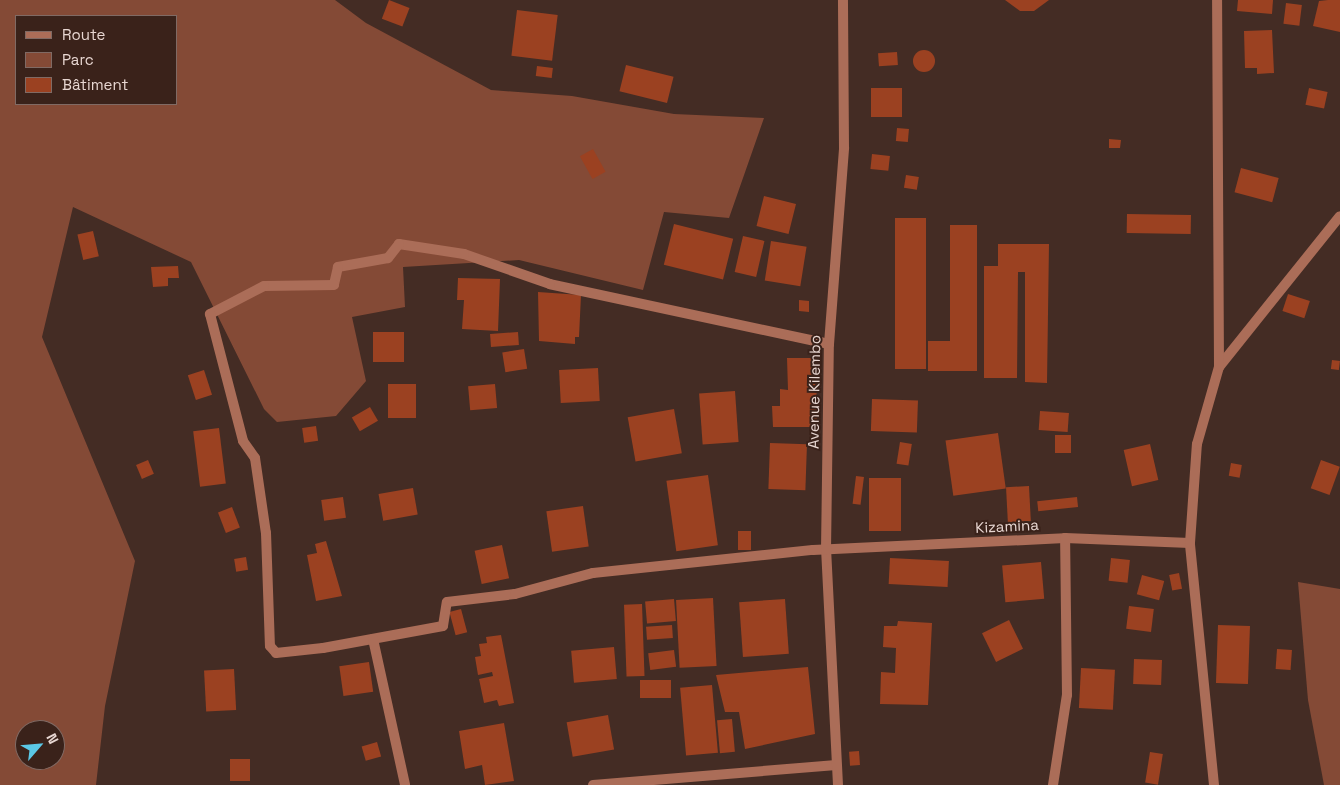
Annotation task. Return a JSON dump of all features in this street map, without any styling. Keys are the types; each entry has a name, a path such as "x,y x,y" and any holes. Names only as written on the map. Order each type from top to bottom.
{"street":[{"name":"Avenue Kilembo","path":"838,785 826,550 829,344 844,148 843,0"},
{"path":"1214,785 1190,543 1197,444 1219,367 1217,0"},
{"path":"1219,367 1340,216"},
{"path":"405,785 373,639 276,653 270,646 266,533 255,458 243,441 210,314 264,286 334,285 338,267 388,258 399,244 464,254 550,284 829,344"},
{"path":"1054,785 1067,695 1065,538"},
{"name":"Kizamina","path":"373,639 443,626 447,602 515,594 593,573 826,550 1065,538 1190,543"},
{"path":"593,785 836,764"}],"green space":[{"path":"0,0 335,0 366,23 491,90 572,96 674,114 764,118 729,218 664,212 643,290 519,260 403,267 405,307 352,317 366,381 336,416 277,422 264,409 191,262 73,207 42,337 135,561 105,706 96,785 0,785"},
{"path":"1298,582 1340,589 1340,785 1324,785 1308,700"}],"building":[{"path":"389,0 410,8 402,27 382,19"},
{"path":"1005,0 1049,0 1034,11 1020,11"},
{"path":"1238,0 1273,0 1272,14 1237,11"},
{"path":"1340,0 1340,32 1313,26 1319,1"},
{"path":"1286,3 1302,5 1299,26 1283,24"},
{"path":"517,10 558,15 552,61 511,56"},
{"path":"1272,30 1274,73 1257,74 1257,68 1245,68 1244,31"},
{"path":"924,50 934,57 935,61 928,71 924,72 914,65 913,61 920,51"},
{"path":"897,52 898,65 879,66 878,53"},
{"path":"626,65 674,77 667,103 619,91"},
{"path":"537,66 553,68 552,78 536,76"},
{"path":"871,88 902,88 902,117 871,117"},
{"path":"1309,88 1328,92 1324,109 1305,105"},
{"path":"897,128 909,129 908,142 896,141"},
{"path":"1109,139 1121,140 1120,148 1109,148"},
{"path":"593,149 606,172 592,179 580,156"},
{"path":"872,154 890,156 888,171 870,169"},
{"path":"1241,168 1279,178 1272,202 1235,192"},
{"path":"906,175 919,177 917,190 904,188"},
{"path":"764,196 796,204 789,234 757,226"},
{"path":"1127,214 1191,215 1191,234 1127,233"},
{"path":"895,218 926,218 926,369 895,369"},
{"path":"674,224 733,239 723,280 664,265"},
{"path":"950,225 977,225 977,371 928,371 928,341 950,341"},
{"path":"93,231 99,256 83,260 77,235"},
{"path":"743,236 764,241 756,277 735,272"},
{"path":"771,241 807,247 800,286 765,281"},
{"path":"998,244 1049,244 1047,383 1025,382 1025,272 1018,272 1017,378 984,378 984,266 998,266"},
{"path":"178,266 179,278 168,278 168,286 153,287 151,267"},
{"path":"458,278 500,279 498,331 462,329 464,300 457,300"},
{"path":"538,292 581,295 579,337 575,337 575,344 539,341"},
{"path":"1288,294 1310,301 1304,318 1282,311"},
{"path":"799,300 809,301 809,312 799,311"},
{"path":"373,332 404,332 404,362 373,362"},
{"path":"518,332 519,345 491,347 490,334"},
{"path":"524,349 527,369 505,372 502,352"},
{"path":"787,358 816,358 817,427 773,427 772,406 780,406 780,389 788,390"},
{"path":"1332,360 1340,361 1339,370 1331,369"},
{"path":"598,368 600,401 561,403 559,370"},
{"path":"204,370 212,395 196,400 188,375"},
{"path":"388,384 416,384 416,418 388,418"},
{"path":"495,384 497,408 470,410 468,386"},
{"path":"735,391 739,442 703,444 699,394"},
{"path":"872,399 918,401 917,433 871,431"},
{"path":"370,407 378,421 360,431 352,418"},
{"path":"674,409 682,453 636,461 628,417"},
{"path":"1040,411 1069,413 1068,432 1039,430"},
{"path":"316,426 318,441 304,443 302,428"},
{"path":"219,428 226,484 200,487 193,431"},
{"path":"998,433 1006,488 953,496 946,440"},
{"path":"1055,435 1071,435 1071,453 1055,453"},
{"path":"900,442 912,444 908,466 897,464"},
{"path":"770,443 807,444 805,490 768,489"},
{"path":"1150,444 1158,480 1132,486 1124,450"},
{"path":"148,460 154,474 142,479 136,465"},
{"path":"1321,460 1340,467 1330,495 1311,488"},
{"path":"1231,463 1242,465 1240,478 1229,476"},
{"path":"708,475 718,545 676,551 666,481"},
{"path":"856,476 864,477 861,505 853,504"},
{"path":"869,478 901,478 901,531 869,531"},
{"path":"1029,486 1031,521 1008,522 1006,487"},
{"path":"413,488 418,515 383,521 379,494"},
{"path":"343,497 346,518 324,521 321,500"},
{"path":"1077,497 1078,507 1038,511 1037,501"},
{"path":"583,506 589,547 552,552 546,511"},
{"path":"232,507 240,528 226,533 218,512"},
{"path":"738,531 751,531 751,550 738,550"},
{"path":"326,541 342,596 316,601 307,555 317,553 315,544"},
{"path":"502,545 509,578 482,584 475,551"},
{"path":"246,557 248,570 236,572 234,559"},
{"path":"890,558 949,561 948,587 889,584"},
{"path":"1111,558 1130,560 1127,583 1109,581"},
{"path":"1041,562 1044,599 1005,602 1002,565"},
{"path":"1179,573 1182,589 1172,591 1169,575"},
{"path":"1142,575 1164,581 1159,600 1137,594"},
{"path":"713,598 717,666 680,668 676,600"},
{"path":"674,599 676,621 647,623 645,602"},
{"path":"785,599 789,654 743,657 739,602"},
{"path":"642,604 645,676 627,677 624,605"},
{"path":"1129,606 1154,609 1151,632 1126,629"},
{"path":"461,609 467,632 456,635 449,612"},
{"path":"1009,620 1023,649 996,662 982,633"},
{"path":"898,621 932,623 928,705 880,704 881,672 895,673 896,648 883,647 884,626 897,626"},
{"path":"672,625 673,638 647,640 646,627"},
{"path":"1218,625 1250,626 1248,684 1216,683"},
{"path":"501,635 514,703 499,706 497,700 484,703 479,679 493,676 492,672 478,675 475,657 481,656 479,644 487,643 486,637"},
{"path":"614,647 617,679 574,683 571,651"},
{"path":"1277,649 1292,650 1291,670 1276,669"},
{"path":"674,650 676,667 650,670 648,653"},
{"path":"1134,659 1162,660 1161,685 1133,684"},
{"path":"369,662 373,692 343,696 339,666"},
{"path":"808,667 815,734 745,749 739,712 725,712 716,675"},
{"path":"1081,668 1115,670 1113,710 1079,708"},
{"path":"234,669 236,710 206,712 204,671"},
{"path":"640,680 671,680 671,698 640,698"},
{"path":"712,685 718,753 686,756 680,688"},
{"path":"608,715 614,749 573,757 567,722"},
{"path":"732,719 735,752 720,753 717,720"},
{"path":"504,723 514,781 485,785 482,765 465,769 459,731"},
{"path":"377,742 381,756 366,761 362,746"},
{"path":"859,751 860,765 850,766 849,752"},
{"path":"1150,752 1163,754 1158,785 1145,783"},
{"path":"230,759 250,759 250,781 230,781"}]}
